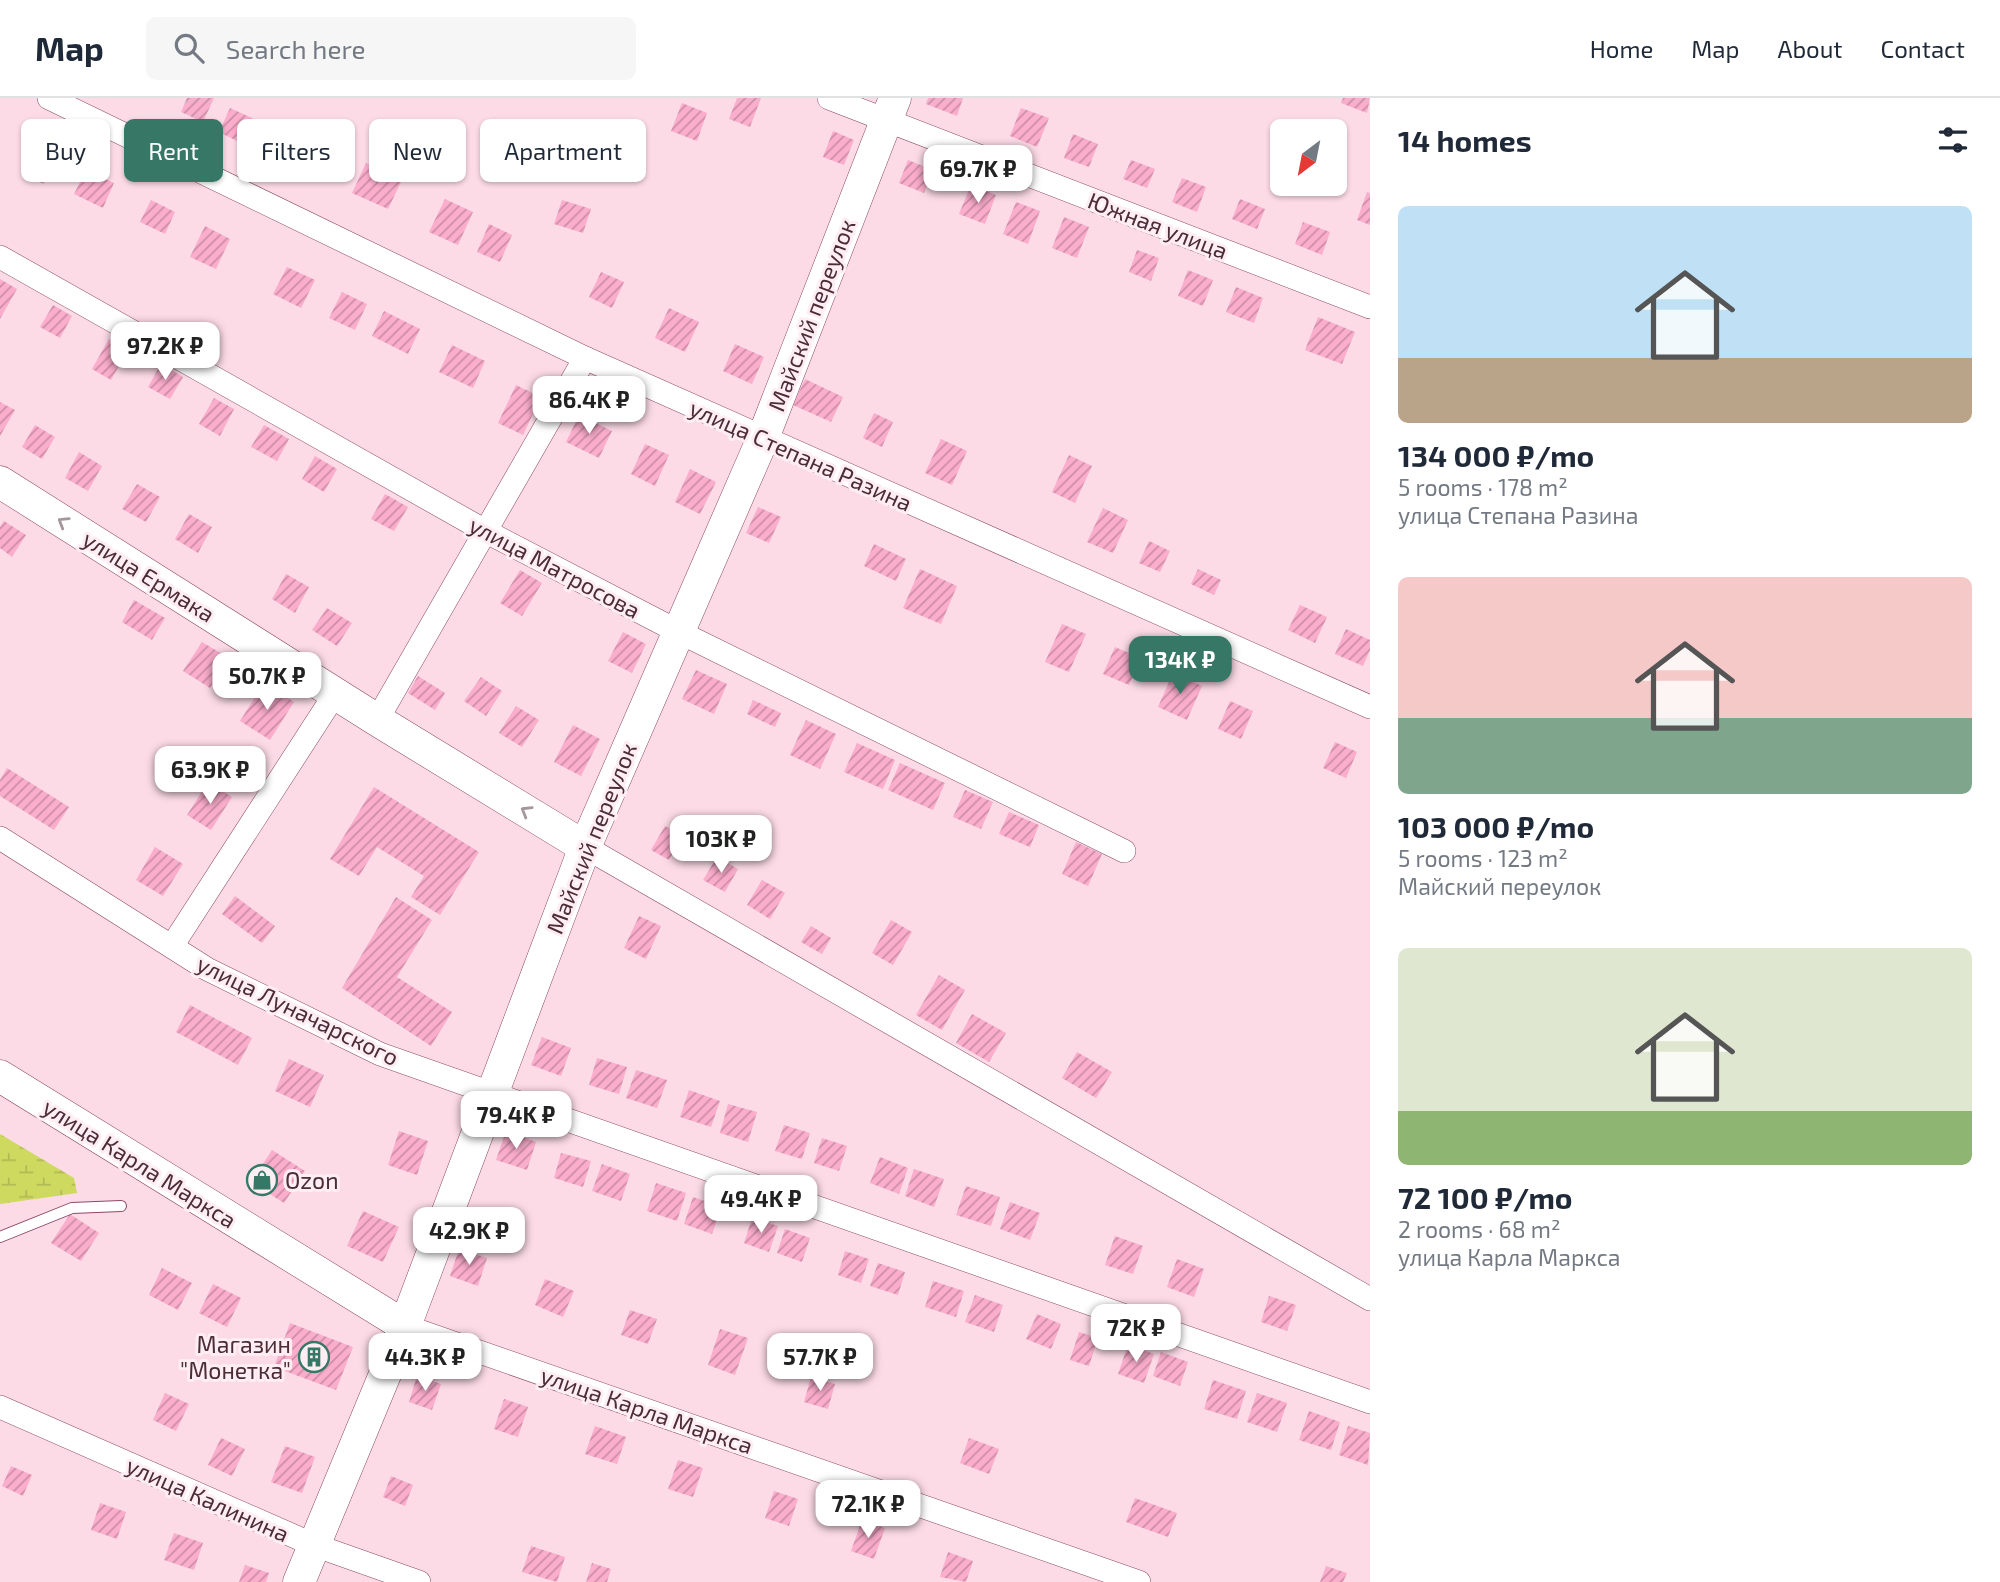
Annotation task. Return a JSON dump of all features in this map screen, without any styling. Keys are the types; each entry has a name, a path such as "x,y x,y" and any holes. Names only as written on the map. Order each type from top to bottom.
{"main road":[{"name":"Майский переулок","path":"299,1582 405,1326 585,847 763,438 890,109"},
{"name":"улица Ермака","path":"0,482 335,694 585,847"},
{"name":"улица Карла Маркса","path":"0,1076 405,1326"}],"street":[{"name":"улица Степана Разина","path":"49,98 585,358 1370,707"},
{"name":"Южная улица","path":"830,98 890,109 1370,307"},
{"name":"улица Матросова","path":"0,257 487,531 679,632 1124,851"},
{"path":"377,720 585,358"},
{"path":"172,946 335,694"},
{"name":"улица Луначарского","path":"0,838 207,969 380,1054 492,1091 1370,1402"},
{"path":"585,847 1370,1299"},
{"name":"улица Карла Маркса","path":"405,1326 1139,1582"},
{"name":"улица Калинина","path":"0,1407 314,1545 419,1582"}],"lane":[{"path":"0,1237 72,1208 121,1206"}],"green space":[{"path":"0,1134 74,1178 77,1193 0,1204"}],"building":[{"path":"187,98 214,98 204,119 196,119 181,112"},
{"path":"737,98 761,98 750,127 729,119"},
{"path":"928,98 963,98 957,116 926,104"},
{"path":"1343,98 1370,98 1367,113 1341,103"},
{"path":"682,103 707,113 697,141 671,131"},
{"path":"230,108 252,118 237,119 237,141 223,134 223,123"},
{"path":"1021,108 1049,118 1037,147 1010,136"},
{"path":"833,131 854,140 844,165 823,157"},
{"path":"1073,134 1098,144 1089,167 1064,158"},
{"path":"908,160 933,170 924,193 899,183"},
{"path":"1131,160 1155,169 1147,188 1123,179"},
{"path":"366,163 369,164 369,182 401,182 388,209 352,193"},
{"path":"1182,178 1206,187 1197,212 1172,202"},
{"path":"80,182 114,183 103,208 74,194"},
{"path":"971,185 996,195 985,224 959,214"},
{"path":"1367,192 1370,193 1370,225 1357,220"},
{"path":"445,199 473,212 458,245 429,232"},
{"path":"1240,199 1265,209 1257,229 1232,219"},
{"path":"151,200 175,212 165,234 140,222"},
{"path":"562,200 591,209 583,233 554,224"},
{"path":"1016,202 1040,211 1028,244 1003,234"},
{"path":"1064,217 1089,227 1077,258 1052,248"},
{"path":"1303,222 1330,232 1322,255 1295,244"},
{"path":"489,224 512,235 500,262 477,252"},
{"path":"205,226 230,239 216,269 190,257"},
{"path":"1137,250 1159,258 1151,281 1129,272"},
{"path":"287,267 315,280 301,308 273,294"},
{"path":"1188,270 1213,280 1203,306 1178,296"},
{"path":"601,272 624,282 612,308 589,297"},
{"path":"0,279 17,289 0,319"},
{"path":"1236,287 1263,298 1254,323 1226,312"},
{"path":"342,292 367,304 355,330 329,318"},
{"path":"53,305 72,316 60,338 40,327"},
{"path":"669,308 699,322 685,352 655,338"},
{"path":"384,311 420,329 408,354 372,336"},
{"path":"1318,317 1355,332 1342,364 1305,350"},
{"path":"109,339 128,350 111,380 92,369"},
{"path":"735,344 764,357 752,384 723,371"},
{"path":"452,345 485,361 473,388 439,372"},
{"path":"161,364 183,377 170,399 148,387"},
{"path":"805,379 843,397 831,422 793,405"},
{"path":"516,385 541,397 523,435 498,423"},
{"path":"214,398 234,409 220,436 199,424"},
{"path":"0,402 15,410 0,436"},
{"path":"874,413 893,422 882,447 863,438"},
{"path":"579,415 612,431 599,458 566,442"},
{"path":"35,425 55,437 42,459 22,447"},
{"path":"264,425 289,439 277,461 251,447"},
{"path":"941,439 967,451 952,485 925,473"},
{"path":"645,444 669,455 655,486 631,474"},
{"path":"79,452 102,466 88,491 65,478"},
{"path":"1069,455 1092,466 1075,503 1052,492"},
{"path":"315,456 337,469 324,492 302,479"},
{"path":"690,469 716,482 700,514 675,502"},
{"path":"137,484 160,497 146,522 122,509"},
{"path":"385,494 408,507 394,531 371,519"},
{"path":"758,507 781,517 769,543 746,533"},
{"path":"1103,508 1128,520 1113,553 1087,542"},
{"path":"189,514 212,527 198,553 175,539"},
{"path":"4,521 26,535 12,557 0,548 0,527"},
{"path":"1149,541 1170,551 1160,572 1139,563"},
{"path":"874,544 906,559 896,581 864,566"},
{"path":"920,569 957,586 941,624 903,608"},
{"path":"1198,569 1221,580 1214,595 1191,584"},
{"path":"520,570 542,583 522,616 500,603"},
{"path":"286,574 309,587 295,613 272,599"},
{"path":"134,600 165,618 152,640 122,622"},
{"path":"1300,605 1327,617 1315,643 1288,630"},
{"path":"327,608 352,623 337,646 312,630"},
{"path":"1062,624 1086,634 1069,672 1045,662"},
{"path":"1346,629 1370,640 1370,650 1363,666 1335,654"},
{"path":"623,632 646,644 632,673 608,661"},
{"path":"202,642 229,658 210,688 183,671"},
{"path":"1115,647 1141,658 1129,685 1103,674"},
{"path":"696,670 727,684 714,714 682,699"},
{"path":"1173,673 1202,686 1187,720 1158,707"},
{"path":"418,676 445,693 435,710 408,693"},
{"path":"481,677 502,691 486,716 464,701"},
{"path":"264,683 294,702 270,740 240,721"},
{"path":"753,700 781,713 775,727 747,714"},
{"path":"1230,701 1253,711 1241,739 1218,729"},
{"path":"516,706 539,720 522,747 499,733"},
{"path":"806,720 836,734 820,769 790,755"},
{"path":"573,725 600,739 581,776 554,762"},
{"path":"1335,742 1357,752 1346,778 1323,768"},
{"path":"857,743 895,760 883,789 844,772"},
{"path":"900,763 945,783 933,810 888,790"},
{"path":"7,768 69,807 54,830 0,796 0,780"},
{"path":"208,782 232,797 211,830 187,815"},
{"path":"374,787 479,852 440,915 411,897 424,876 377,847 359,876 330,859"},
{"path":"965,790 993,802 981,829 953,817"},
{"path":"1009,812 1039,825 1030,847 999,834"},
{"path":"665,826 683,836 669,860 651,850"},
{"path":"1076,842 1102,854 1088,886 1062,874"},
{"path":"155,847 183,864 163,896 136,880"},
{"path":"717,857 738,869 725,892 703,880"},
{"path":"762,880 785,893 770,919 747,905"},
{"path":"235,896 275,926 262,943 222,914"},
{"path":"396,897 432,920 397,977 452,1012 431,1046 342,988"},
{"path":"639,916 661,926 646,959 624,948"},
{"path":"891,920 912,932 893,965 872,953"},
{"path":"811,926 831,938 822,954 801,942"},
{"path":"939,975 965,990 942,1030 916,1015"},
{"path":"190,1005 252,1038 238,1065 176,1032"},
{"path":"972,1014 1006,1033 989,1062 956,1043"},
{"path":"542,1037 571,1048 561,1076 531,1065"},
{"path":"1077,1052 1112,1072 1096,1098 1062,1078"},
{"path":"597,1058 627,1067 619,1094 589,1085"},
{"path":"289,1059 324,1075 310,1107 275,1091"},
{"path":"636,1070 667,1080 657,1108 626,1098"},
{"path":"689,1090 720,1101 711,1127 680,1117"},
{"path":"728,1104 757,1112 748,1142 720,1133"},
{"path":"784,1125 810,1133 802,1159 775,1151"},
{"path":"399,1131 428,1141 417,1175 388,1165"},
{"path":"506,1131 536,1142 527,1170 496,1160"},
{"path":"822,1138 847,1146 839,1171 814,1163"},
{"path":"272,1150 305,1171 284,1203 251,1182"},
{"path":"561,1153 591,1161 583,1187 554,1178"},
{"path":"880,1157 908,1168 899,1194 870,1183"},
{"path":"602,1164 630,1174 621,1201 592,1191"},
{"path":"914,1169 944,1179 934,1207 905,1196"},
{"path":"656,1183 686,1193 677,1221 647,1211"},
{"path":"966,1186 1000,1197 991,1226 956,1215"},
{"path":"693,1197 722,1207 712,1234 684,1224"},
{"path":"1010,1202 1040,1213 1030,1240 1000,1229"},
{"path":"363,1211 399,1227 383,1262 347,1246"},
{"path":"70,1214 99,1233 81,1261 51,1243"},
{"path":"752,1218 778,1226 769,1252 744,1243"},
{"path":"785,1229 810,1238 802,1262 777,1253"},
{"path":"1115,1236 1143,1246 1133,1274 1105,1265"},
{"path":"459,1249 487,1258 478,1286 450,1276"},
{"path":"845,1251 869,1259 861,1283 838,1275"},
{"path":"1177,1259 1204,1269 1194,1297 1167,1287"},
{"path":"878,1263 905,1272 898,1295 870,1286"},
{"path":"162,1268 192,1283 178,1310 149,1295"},
{"path":"545,1279 574,1291 563,1317 535,1305"},
{"path":"933,1281 964,1291 956,1317 925,1307"},
{"path":"213,1284 241,1298 227,1327 199,1313"},
{"path":"975,1295 1003,1305 994,1332 965,1322"},
{"path":"1269,1296 1296,1305 1287,1331 1261,1322"},
{"path":"630,1310 657,1319 648,1344 621,1335"},
{"path":"1037,1314 1061,1324 1051,1349 1026,1339"},
{"name":"Магазин \"Монетка\"","path":"290,1323 353,1347 336,1390 274,1367"},
{"path":"720,1329 748,1338 735,1375 708,1365"},
{"path":"1079,1332 1098,1338 1089,1366 1070,1360"},
{"path":"1128,1345 1154,1354 1144,1383 1118,1374"},
{"path":"1161,1352 1188,1362 1180,1386 1153,1376"},
{"path":"417,1376 441,1384 432,1410 409,1402"},
{"path":"811,1377 835,1384 828,1409 804,1402"},
{"path":"1213,1380 1246,1391 1237,1419 1204,1409"},
{"path":"165,1393 189,1404 176,1431 153,1420"},
{"path":"1257,1393 1287,1403 1277,1432 1247,1422"},
{"path":"504,1399 528,1407 518,1437 494,1429"},
{"path":"1309,1411 1340,1422 1331,1450 1299,1440"},
{"path":"595,1426 626,1437 617,1464 585,1454"},
{"path":"1348,1426 1370,1433 1368,1465 1339,1455"},
{"path":"221,1438 245,1449 232,1476 208,1465"},
{"path":"969,1438 999,1449 989,1474 960,1463"},
{"path":"285,1446 315,1457 302,1493 271,1482"},
{"path":"678,1460 703,1468 693,1497 668,1489"},
{"path":"11,1466 32,1475 23,1496 2,1486"},
{"path":"391,1476 413,1485 405,1506 383,1497"},
{"path":"774,1491 798,1499 789,1526 765,1518"},
{"path":"1135,1498 1177,1513 1168,1537 1126,1522"},
{"path":"100,1503 126,1512 117,1539 91,1530"},
{"path":"862,1520 885,1528 874,1559 851,1551"},
{"path":"174,1533 203,1543 194,1570 164,1560"},
{"path":"531,1546 565,1557 557,1582 522,1572"},
{"path":"948,1552 973,1561 966,1582 940,1577"},
{"path":"592,1563 611,1569 607,1582 586,1582"},
{"path":"245,1565 269,1573 266,1582 239,1582"},
{"path":"1326,1566 1347,1573 1343,1582 1320,1582"}],"place":[{"name":"Ozon","path":"262,1180"},
{"name":"Магазин \"Монетка\"","path":"314,1357"}]}
